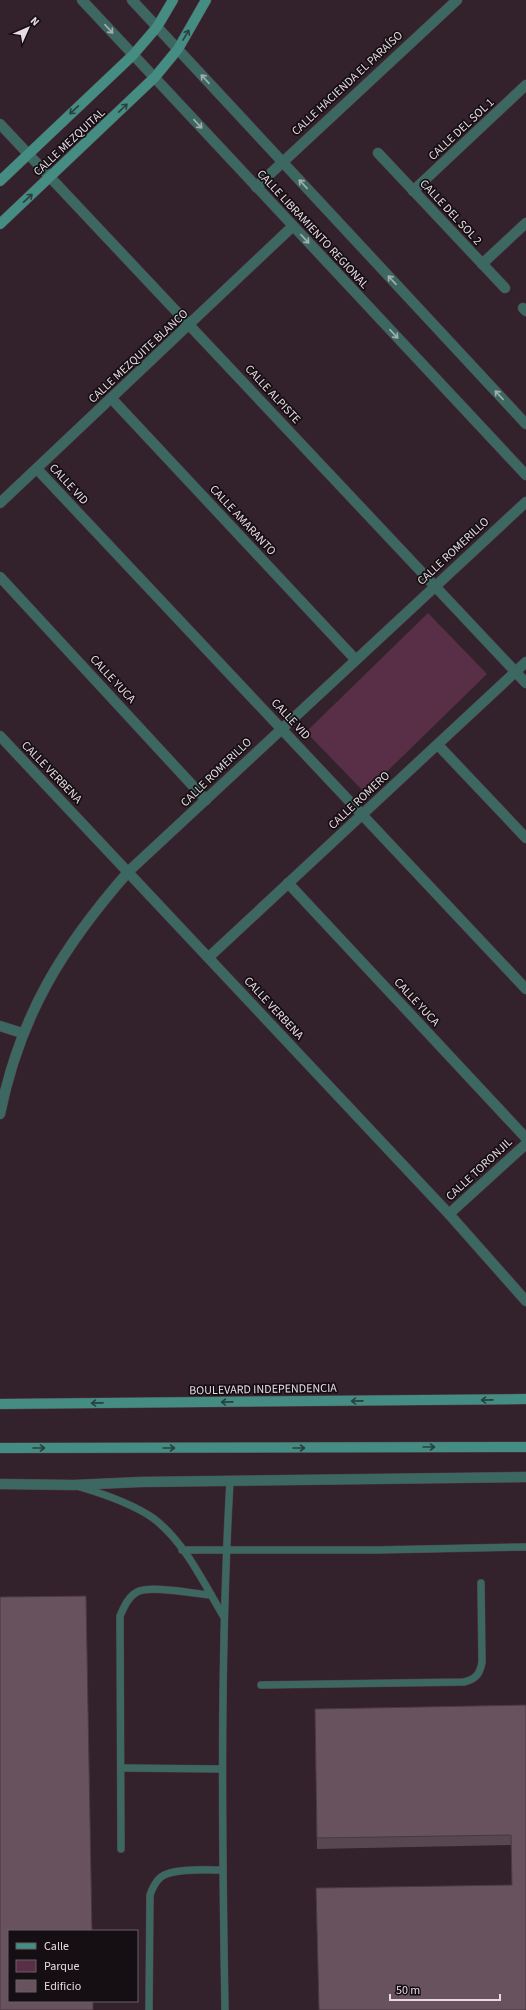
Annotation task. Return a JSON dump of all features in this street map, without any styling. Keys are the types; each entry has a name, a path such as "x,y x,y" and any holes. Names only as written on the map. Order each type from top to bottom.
{"main road":[{"name":"CALLE MEZQUITAL","path":"0,181 133,55 157,27 173,0"},
{"name":"CALLE MEZQUITAL","path":"0,224 155,77 178,49 206,0"},
{"name":"BOULEVARD INDEPENDENCIA","path":"0,1404 526,1399"},
{"path":"0,1448 526,1447"}],"street":[{"name":"CALLE LIBRAMIENTO REGIONAL","path":"82,0 526,475"},
{"name":"CALLE LIBRAMIENTO REGIONAL","path":"132,0 526,424"},
{"name":"CALLE HACIENDA EL PARAÍSO","path":"256,186 456,0"},
{"name":"CALLE DEL SOL 1","path":"413,191 526,85"},
{"name":"CALLE ALPISTE","path":"0,124 526,683"},
{"name":"CALLE DEL SOL 2","path":"378,153 505,288"},
{"path":"482,264 526,223"},
{"name":"CALLE MEZQUITE BLANCO","path":"0,503 112,399 293,226"},
{"name":"CALLE AMARANTO","path":"112,399 355,659"},
{"name":"CALLE VID","path":"37,468 526,989"},
{"name":"CALLE ROMERILLO","path":"0,1114 7,1080 22,1033 50,976 100,904 129,871 355,659 526,502"},
{"name":"CALLE YUCA","path":"0,576 206,800"},
{"name":"CALLE ROMERO","path":"209,957 526,662"},
{"name":"CALLE VERBENA","path":"2,742 129,871 449,1214 526,1301"},
{"path":"438,745 526,838"},
{"name":"CALLE YUCA","path":"288,883 526,1138"},
{"path":"0,1026 22,1033"},
{"name":"CALLE TORONJIL","path":"449,1214 526,1144"},
{"path":"0,1484 74,1485 230,1481 526,1477"}],"lane":[{"path":"225,2010 222,1870 222,1769 224,1617 230,1481"},
{"path":"74,1485 138,1509 166,1530 182,1550 224,1617"},
{"path":"182,1550 376,1550 526,1547"},
{"path":"261,1685 464,1682 472,1680 480,1670 482,1662 480,1583"},
{"path":"121,1849 122,1768 120,1616 124,1605 138,1592 149,1589 211,1595"},
{"path":"122,1768 222,1769"},
{"path":"149,2010 150,1895 154,1884 161,1876 171,1872 222,1870"}],"green space":[{"path":"428,613 487,674 365,793 306,732"}],"building":[{"path":"86,1596 92,1930 8,1930 8,2002 93,2002 93,2010 0,2010 0,1597"},
{"path":"526,1705 526,2010 319,2010 316,1888 512,1885 511,1835 317,1838 315,1709"}]}
